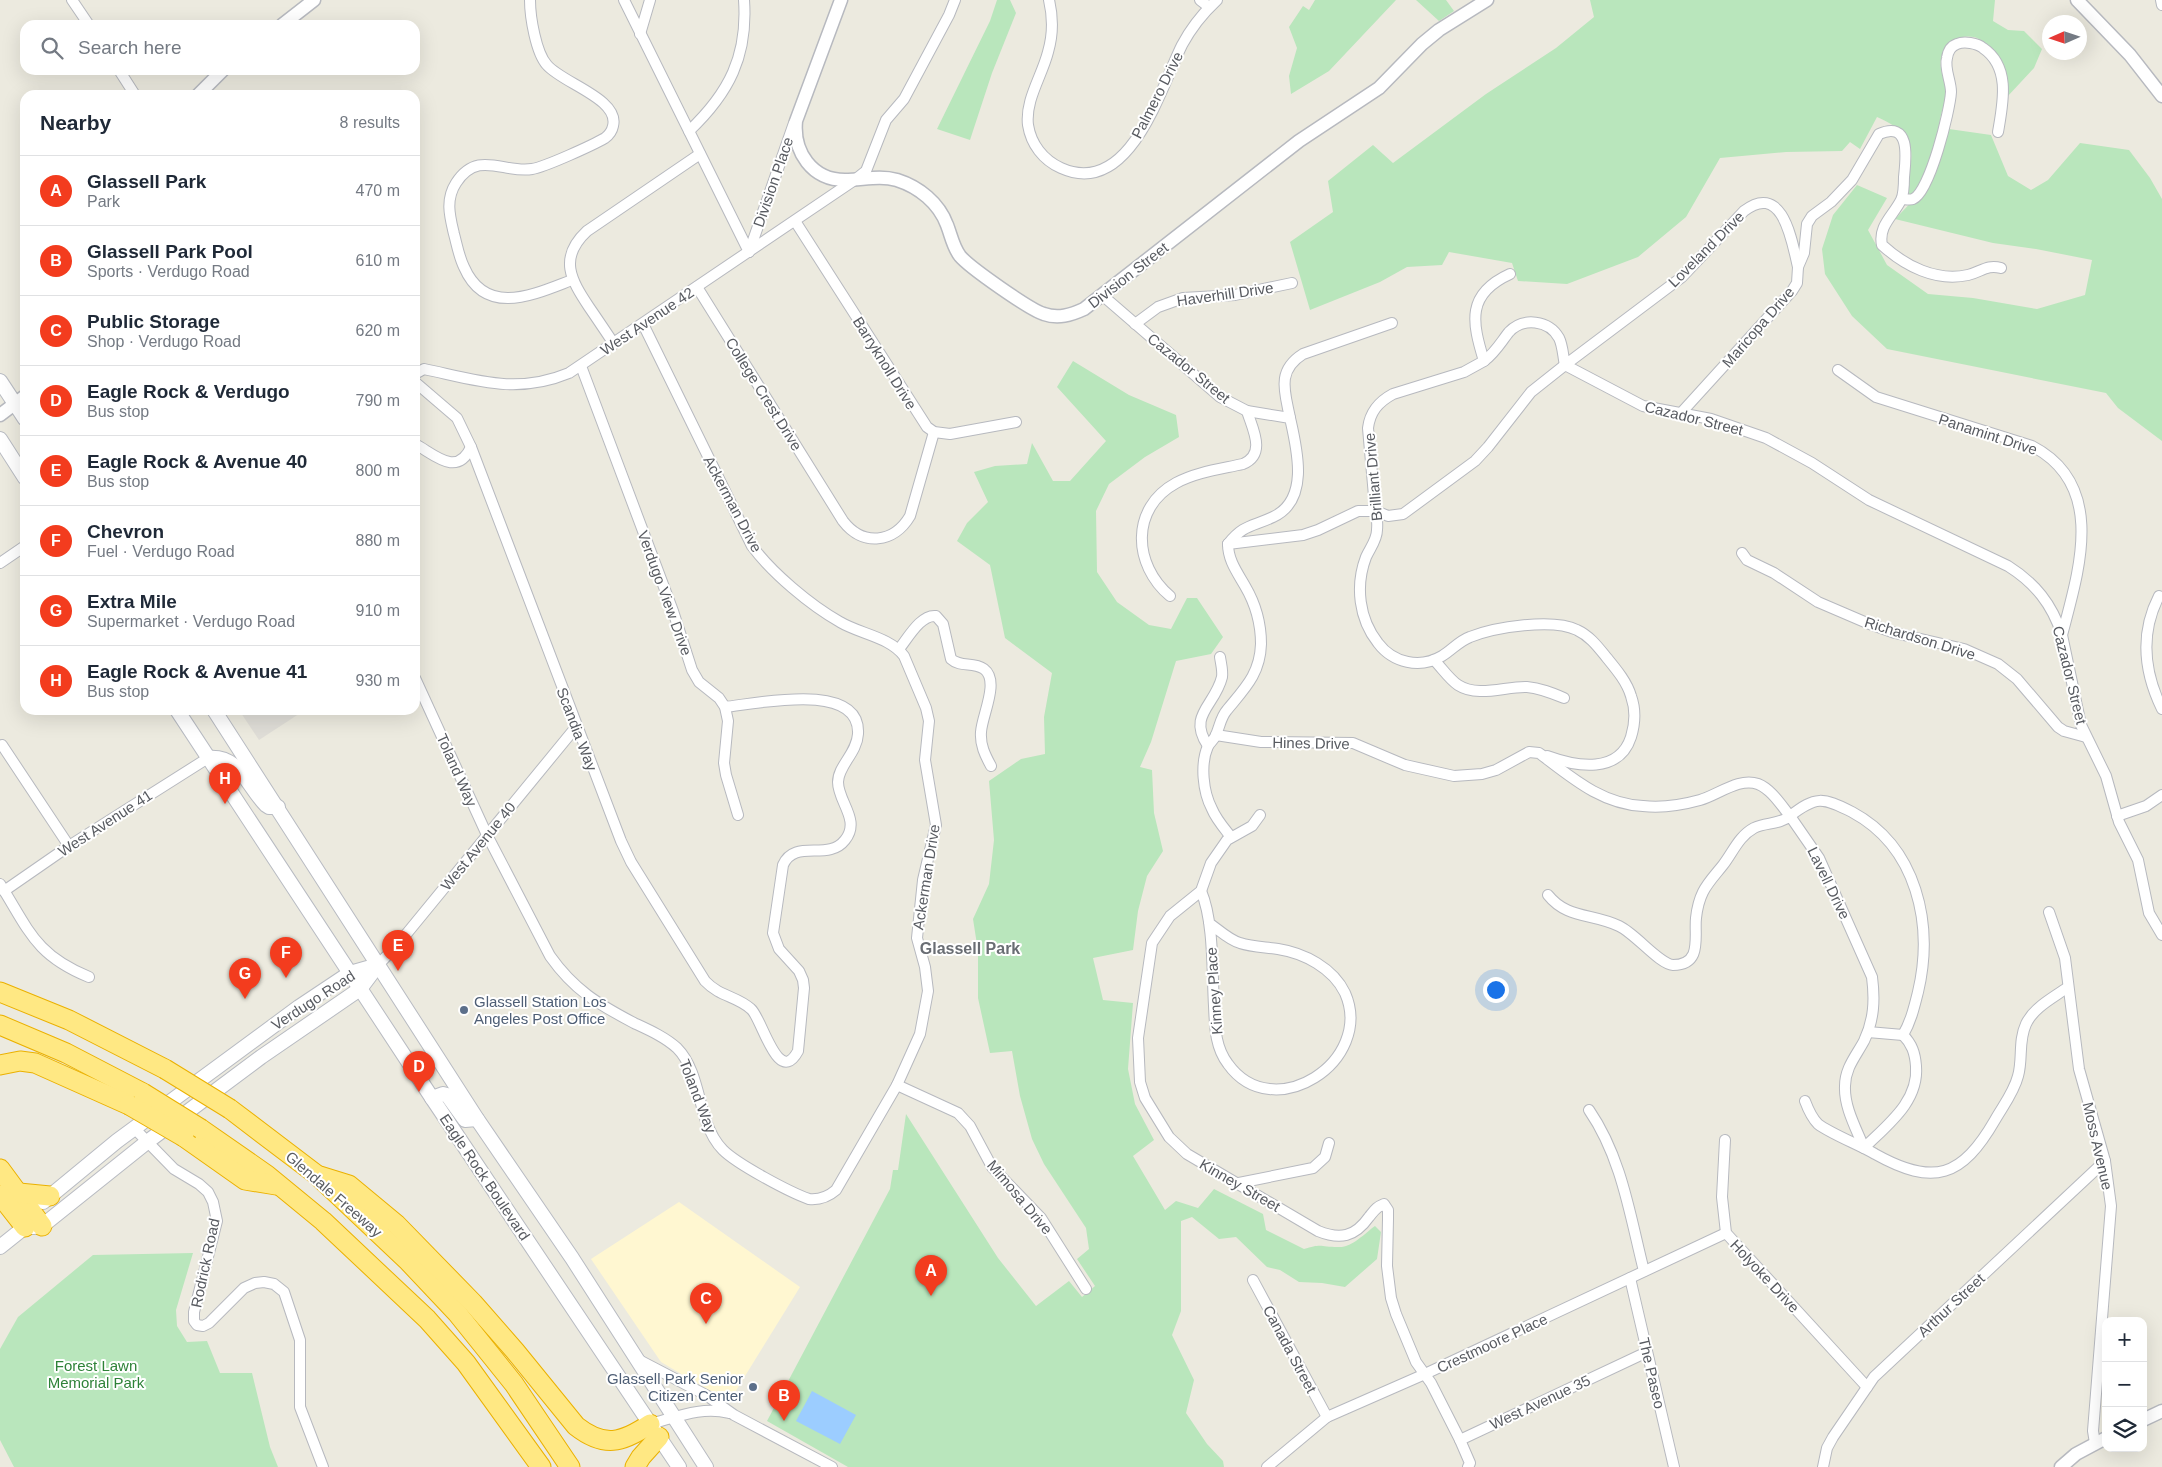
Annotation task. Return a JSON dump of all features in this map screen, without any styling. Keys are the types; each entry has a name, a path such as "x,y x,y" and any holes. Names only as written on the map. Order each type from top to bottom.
{"highway":[{"name":"Glendale Freeway","path":"0,992 69,1020 165,1069 230,1109 317,1175 406,1260 457,1313 514,1384 570,1467"},
{"path":"0,1025 66,1053 136,1099"},
{"path":"0,1065 20,1061 35,1063 136,1099"},
{"name":"Glendale Freeway","path":"136,1099 193,1133 245,1180 279,1185 323,1221 427,1319 466,1363 541,1467"},
{"path":"0,1169 19,1194 33,1222"},
{"path":"317,1175 349,1185 396,1224 473,1303 576,1426 589,1436 598,1440 609,1441 655,1431"},
{"path":"19,1194 50,1196"},
{"path":"0,1195 33,1222"},
{"path":"635,1467 655,1431"}],"main road":[{"path":"0,382 20,400"},
{"path":"0,439 20,470"},
{"name":"Eagle Rock Boulevard","path":"179,715 432,1098 679,1467"},
{"name":"Eagle Rock Boulevard","path":"217,715 478,1119 572,1258 706,1467"},
{"path":"208,758 218,757 228,761 246,777 266,805 278,807"},
{"name":"Verdugo Road","path":"33,1222 50,1196 90,1162 220,1064 350,973 378,965"},
{"name":"Verdugo Road","path":"0,1247 147,1142 261,1057 360,989 378,965"},
{"path":"432,1098 444,1094 447,1095 465,1120 478,1119"}],"street":[{"path":"72,0 86,20"},
{"path":"288,20 314,0"},
{"path":"530,0 538,50 542,58 554,72 607,105 614,116 612,129 604,138 541,167 522,170 488,164 469,170 461,176 452,191 449,210 463,266 468,276 485,292 495,297 516,299 572,280"},
{"path":"624,0 749,252"},
{"path":"640,34 650,0"},
{"path":"689,131 717,102 736,69 744,36 744,0"},
{"name":"Division Street","path":"841,0 798,113 795,132 796,142 804,159 810,167 827,177 838,180 871,177 890,179 909,185 920,192 938,209 946,221 954,246 966,262 1032,309 1043,314 1065,316 1084,309 1299,141 1378,88 1422,44 1439,30 1487,0"},
{"path":"856,179 866,171 886,120 904,99 949,15 955,0"},
{"name":"Palmero Drive","path":"1049,0 1052,24 1051,38 1048,54 1030,104 1028,124 1036,147 1044,157 1064,169 1083,173 1095,171 1115,162 1137,138 1152,113 1182,45 1191,30 1213,4"},
{"path":"1200,0 1213,4"},
{"path":"2076,0 2130,55 2162,96"},
{"path":"2161,0 2162,5"},
{"path":"1902,199 1913,199 1920,193 1932,171 1950,102 1951,90 1946,60 1950,48 1959,43 1977,44 1990,53 1999,66 2003,100 1998,132"},
{"path":"122,75 132,90"},
{"path":"203,90 219,75"},
{"name":"Division Place","path":"749,252 798,113"},
{"name":"Maricopa Drive","path":"1681,413 1792,291 1797,283 1798,267 1804,253 1807,224 1812,216 1831,202 1852,180 1879,134 1893,131 1903,137 1907,151 1902,199 1881,233 1882,245 1891,253 1922,272 1945,277 1968,275 1992,265 2001,268"},
{"path":"614,344 572,280 570,261 572,252 580,237 700,154"},
{"name":"West Avenue 42","path":"420,371 424,369 494,383 523,386 554,380 581,366 856,179"},
{"name":"Loveland Drive","path":"1565,365 1682,276 1750,207 1764,204 1771,206 1783,215 1798,267"},
{"name":"Barryknoll Drive","path":"794,220 922,423 934,432"},
{"path":"1484,361 1475,332 1476,310 1479,301 1491,285 1510,274"},
{"name":"Haverhill Drive","path":"1135,324 1158,307 1184,298 1235,295 1292,283"},
{"name":"College Crest Drive","path":"697,287 847,527 864,537 882,538 899,530 910,516 934,432"},
{"name":"Cazador Street","path":"1102,295 1220,397 1246,410 1290,418"},
{"name":"Brilliant Drive","path":"1539,753 1572,763 1604,764 1618,757 1630,740 1635,719 1631,696 1612,663 1594,642 1585,634 1565,626 1531,625 1506,628 1468,638 1434,660 1414,663 1392,656 1377,642 1364,617 1361,604 1360,579 1368,553 1376,537 1378,523 1368,428 1372,412 1377,405 1393,394 1464,372 1484,361 1498,348 1516,326 1532,322 1542,323 1555,333 1560,340 1565,365"},
{"path":"1231,837 1212,811 1208,801 1204,774 1208,746 1216,735 1220,720 1251,680 1259,660 1261,645 1258,618 1253,603 1228,554 1228,544 1239,530 1273,517 1288,507 1293,499 1298,480 1296,449 1284,382 1286,373 1296,358 1392,323"},
{"name":"Ackerman Drive","path":"643,324 745,534 763,560 774,572 839,622 892,644 899,649 904,656 926,708 929,721 925,760 936,825 923,880 917,928 919,950 925,967 928,991 920,1034 897,1085"},
{"path":"1228,544 1303,535 1318,530 1349,514 1366,510 1388,516 1402,514 1462,471 1488,447 1537,386 1565,365"},
{"name":"Cazador Street","path":"1565,365 1643,406 1720,422 1766,438 1812,463 1869,500 2008,566 2021,575 2043,596 2051,608 2062,635 2078,713 2086,737 2106,776 2117,816 2138,860 2149,913 2162,935"},
{"name":"Verdugo View Drive","path":"581,366 673,611 695,676 719,698 725,707"},
{"name":"Panamint Drive","path":"1838,370 1876,398 2032,446 2054,460 2064,471 2071,481 2079,504 2080,548 2077,574 2062,635"},
{"name":"Scandia Way","path":"420,386 457,418 471,447 576,727 631,862 705,982 720,994 746,1004 754,1010 773,1052 780,1060 786,1061 795,1056 798,1051 804,988 799,971 779,949 773,933 783,865 790,854 796,851 827,850 840,845 846,840 850,832 850,818 838,786 838,780 854,749 858,726 854,718 843,707 818,699 796,699 725,707"},
{"path":"0,415 20,400"},
{"path":"1170,596 1153,579 1147,569 1142,544 1145,521 1156,499 1175,483 1187,478 1243,464 1255,455 1257,443 1246,410"},
{"path":"934,432 950,434 1016,422"},
{"path":"420,447 439,460 452,463 464,458 471,447"},
{"path":"0,563 20,549"},
{"name":"Richardson Drive","path":"1742,553 1747,560 1774,573 1818,602 1876,626 1964,649 1998,664 2026,689 2058,727 2064,731 2086,737"},
{"path":"2159,596 2149,620 2146,654 2151,683 2162,709"},
{"path":"899,649 924,619 936,616 943,624 951,659 961,665 977,666 988,674 991,685 981,733 984,754 990,766"},
{"path":"1208,746 1201,736 1199,724 1222,676 1220,658"},
{"path":"1434,660 1455,682 1465,688 1489,691 1529,688 1545,690 1564,698"},
{"name":"Toland Way","path":"420,689 487,835 550,956 572,984 599,1005 660,1036 678,1049 690,1069 710,1132 733,1158 802,1196 817,1200 824,1198 836,1190 897,1085"},
{"path":"725,707 728,721 724,758 726,775 738,815"},
{"name":"West Avenue 40","path":"378,965 399,944 576,727"},
{"name":"Hines Drive","path":"1216,735 1261,742 1353,743 1405,765 1454,776 1482,774 1511,763 1528,752 1539,753"},
{"path":"2,745 69,846"},
{"name":"Lavell Drive","path":"1539,753 1584,786 1598,794 1627,804 1660,807 1680,804 1700,800 1742,782 1757,784 1765,788 1790,816 1819,858 1867,964 1874,993 1872,1019 1868,1032 1851,1062 1845,1084 1847,1104 1864,1148"},
{"name":"West Avenue 41","path":"2,888 208,758"},
{"path":"2117,816 2146,806 2162,795"},
{"path":"1548,894 1563,909 1620,926 1645,944 1664,963 1679,964 1692,956 1695,950 1696,918 1702,893 1740,839 1755,827 1776,823 1790,816 1811,801 1827,802 1844,808 1872,825 1884,836 1905,863 1913,879 1923,917 1924,954 1911,1021 1903,1035"},
{"path":"1201,891 1211,863 1231,837 1252,826 1260,815"},
{"path":"2,888 30,935 48,954 67,968 89,977"},
{"name":"Kinney Place","path":"1201,891 1209,923 1217,1039 1222,1055 1238,1075 1259,1086 1276,1089 1292,1088 1312,1079 1328,1067 1341,1052 1346,1042 1350,1017 1349,1004 1344,992 1330,972 1309,959 1293,952 1238,943 1209,923"},
{"name":"Kinney Street","path":"1201,891 1170,916 1152,943 1138,1038 1140,1082 1145,1098 1169,1136 1187,1154 1329,1236 1349,1235 1358,1231 1378,1206 1384,1204 1388,1210 1387,1266 1391,1298 1404,1336 1416,1362 1425,1374 1460,1440"},
{"name":"Moss Avenue","path":"2049,912 2065,958 2079,1068 2105,1161 2111,1206 2093,1431 2100,1440"},
{"path":"1805,1101 1818,1124 1898,1166 1917,1172 1941,1171 1964,1161 1981,1144 2013,1089 2021,1066 2023,1034 2031,1016 2039,1007 2068,987"},
{"path":"1864,1148 1901,1112 1913,1090 1916,1069 1916,1059 1912,1044 1903,1035 1868,1032"},
{"name":"Mimosa Drive","path":"897,1085 958,1113 965,1119 992,1167 1041,1218 1086,1288"},
{"path":"1589,1110 1601,1127 1616,1162 1644,1272"},
{"name":"Rodrick Road","path":"135,1129 174,1169 199,1184 208,1192 214,1202 217,1221 194,1312 194,1321 197,1325 203,1326 209,1323 244,1288 255,1283 274,1284 284,1292 300,1340 300,1407 323,1467"},
{"name":"Holyoke Drive","path":"1725,1140 1722,1197 1726,1233 1867,1386"},
{"path":"1239,1183 1313,1168 1325,1157 1329,1143"},
{"name":"Arthur Street","path":"1823,1467 1830,1442 1874,1377 2105,1161"},
{"name":"Crestmoore Place","path":"1267,1467 1327,1417 1425,1374 1726,1233"},
{"name":"The Paseo","path":"1630,1278 1672,1465"},
{"name":"Canada Street","path":"1253,1280 1327,1417"},
{"name":"West Avenue 35","path":"1460,1440 1647,1352"},
{"path":"636,1358 706,1395 734,1415 832,1467"},
{"path":"655,1431 674,1418 704,1410 717,1410 734,1415"},
{"path":"2147,1418 2162,1411"},
{"path":"655,1431 674,1418"},
{"path":"1460,1440 1470,1463 1468,1467"},
{"path":"2061,1467 2076,1454 2100,1440"}],"shaded area":[{"path":"242,715 297,715 259,740"},
{"path":"679,1202 800,1287 729,1402 661,1362 591,1259"}],"green space":[{"path":"997,0 1010,0 1016,13 992,73 970,140 937,129 990,21"},
{"path":"1315,0 1396,0 1329,71 1291,94 1289,76 1297,48 1289,27 1303,6 1309,10"},
{"path":"1416,0 1446,0 1454,11 1439,21"},
{"path":"1590,0 1995,0 1993,21 2008,30 2024,31 2042,49 2034,68 2007,97 2002,63 2000,58 1986,44 1974,37 1962,37 1952,42 1944,50 1941,64 1946,95 1934,148 1923,179 1910,196 1907,192 1911,155 1907,138 1891,124 1877,117 1860,149 1850,142 1842,151 1786,152 1720,158 1686,217 1638,257 1567,284 1518,281 1512,263 1449,252 1442,265 1407,267 1380,282 1310,310 1290,242 1333,212 1328,181 1373,145 1393,163 1486,94 1556,48 1594,17"},
{"path":"1949,129 1991,135 2008,176 2031,190 2048,180 2080,143 2129,150 2150,178 2162,199 2162,441 2118,408 2106,393 1887,349 1852,316 1825,274 1822,249 1833,215 1857,185 1887,198 1868,230 1887,265 1928,294 1973,298 2037,309 2085,295 2092,260 1993,243 1895,219 1926,187"},
{"path":"1073,361 1129,395 1176,415 1179,437 1145,457 1109,484 1096,511 1097,572 1117,602 1149,625 1171,629 1187,598 1197,598 1223,637 1211,654 1176,661 1151,742 1140,767 1152,770 1154,813 1163,851 1147,876 1138,911 1133,950 1093,958 1103,1000 1133,1003 1128,1069 1135,1104 1154,1140 1133,1156 1165,1210 1176,1201 1198,1208 1214,1189 1263,1214 1266,1230 1304,1249 1318,1246 1343,1247 1358,1240 1375,1226 1381,1232 1377,1259 1345,1287 1299,1282 1280,1270 1267,1267 1236,1237 1219,1239 1192,1217 1181,1221 1181,1311 1172,1335 1194,1380 1186,1413 1207,1444 1223,1461 1224,1467 848,1467 767,1421 890,1189 893,1170 898,1170 906,1114 998,1258 1036,1306 1069,1281 1082,1297 1095,1286 1077,1259 1089,1249 1086,1228 1044,1164 1032,1139 1020,1096 1012,1051 990,1053 978,998 978,951 973,919 989,884 994,840 989,781 1021,759 1045,754 1044,717 1052,673 1005,638 990,565 957,541 967,523 988,502 974,472 995,466 1027,464 1032,443 1053,481 1070,481 1106,441 1057,387"},
{"name":"Forest Lawn Memorial Park","path":"193,1253 176,1310 177,1326 187,1342 207,1341 220,1373 252,1373 270,1447 278,1467 14,1467 0,1440 0,1349 18,1317 93,1255"}],"water":[{"path":"812,1391 856,1415 840,1444 796,1421"}],"place":[{"name":"Eagle Rock & Avenue 41","path":"225,804"},
{"name":"Eagle Rock & Avenue 40","path":"398,971"},
{"name":"Chevron","path":"286,978"},
{"name":"Extra Mile","path":"245,999"},
{"name":"Glassell Station Los Angeles Post Office","path":"464,1010"},
{"name":"Eagle Rock & Verdugo","path":"419,1092"},
{"name":"Glassell Park","path":"931,1296"},
{"name":"Public Storage","path":"706,1324"},
{"name":"Glassell Park Senior Citizen Center","path":"753,1387"},
{"name":"Glassell Park Pool","path":"784,1421"}],"district":[{"name":"Glassell Park","path":"970,948"}]}
